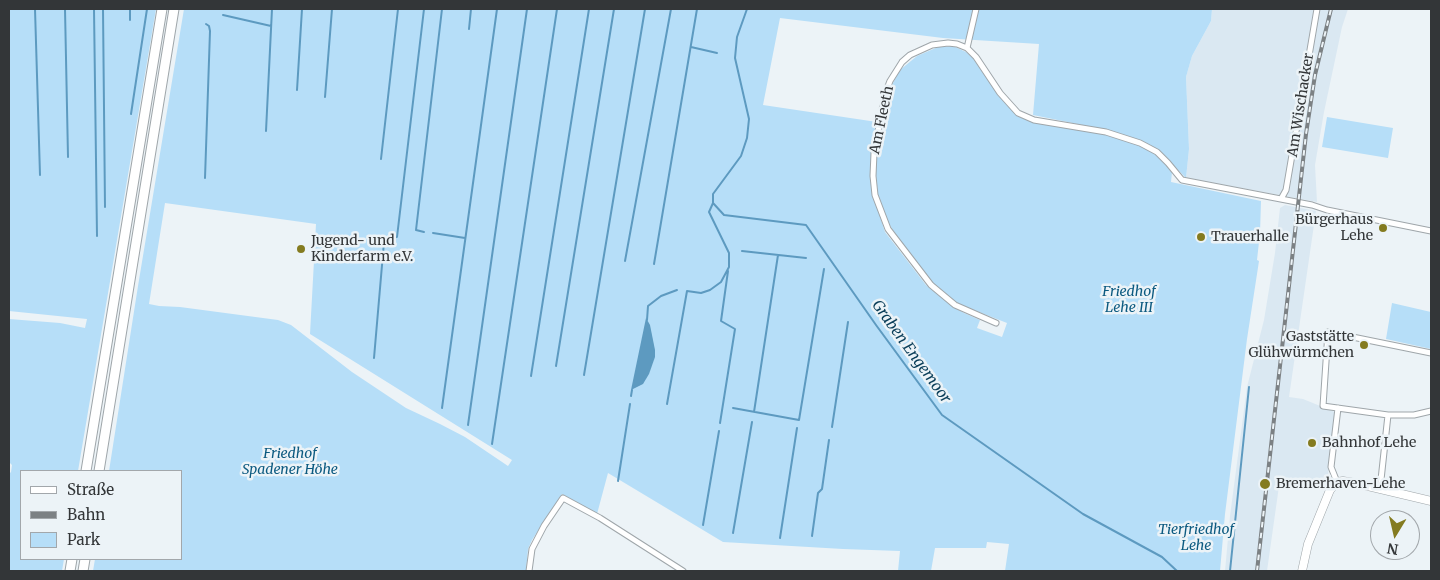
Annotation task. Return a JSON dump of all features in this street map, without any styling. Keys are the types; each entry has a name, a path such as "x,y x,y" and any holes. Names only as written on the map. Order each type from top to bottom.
{"highway":[{"path":"86,470 162,9"},
{"path":"99,470 174,9"}],"street":[{"path":"976,9 967,48 976,57 1000,93 1018,113 1034,120 1106,132 1140,143 1157,152 1182,180 1319,206 1327,210 1431,231"},
{"name":"Am Wischacker","path":"1280,199 1286,190 1317,9"},
{"name":"Am Fleeth","path":"967,48 948,43 932,45 910,55 898,68 885,94 879,124 874,153 873,176 875,195 888,229 931,285 956,304 996,323"},
{"path":"1431,353 1328,332 1323,406 1388,416 1431,412"},
{"path":"1337,482 1331,467 1338,408"},
{"path":"1380,489 1388,416"},
{"path":"1302,571 1308,544 1330,490 1337,482 1343,481 1431,502"},
{"path":"530,571 532,549 544,526 563,498 600,518 680,570"},
{"path":"671,571 680,570"}],"shaded area":[{"path":"1212,9 1348,9 1342,27 1324,112 1315,165 1317,202 1186,178 1189,149 1186,77 1192,56 1211,21"},
{"path":"1285,205 1316,211 1289,397 1303,399 1335,412 1327,484 1280,479 1267,571 1225,571 1230,516 1247,387 1264,320 1280,208"},
{"path":"646,318 650,325 655,357 643,384 631,390"}],"green space":[{"path":"9,9 156,9 78,470 20,470 20,560 64,560 62,571 9,571 9,474 12,465 9,462 9,319 60,323 85,328 87,319 9,311"},
{"path":"184,9 1212,9 1211,21 1192,56 1186,77 1189,149 1186,178 1158,150 1107,130 1033,115 1039,44 943,38 780,18 763,105 877,122 871,153 873,194 885,232 926,285 955,308 980,320 977,328 1002,337 1007,323 956,303 933,284 889,224 878,195 876,158 887,94 900,70 917,56 938,47 953,46 966,52 973,58 998,95 1017,116 1035,123 1105,134 1139,145 1152,152 1165,163 1172,172 1171,182 1261,201 1257,260 1259,261 1247,339 1225,514 1220,571 1005,571 1009,544 987,542 986,548 935,548 931,571 898,571 900,551 723,542 608,473 597,514 562,494 532,540 528,549 526,571 93,571 95,560 182,560 182,470 109,470","holes":["165,203 316,224 310,334 512,460 508,466 465,437 406,408 352,372 291,325 278,320 149,304"]},
{"path":"1327,117 1393,128 1388,158 1322,147"},
{"path":"1392,303 1431,312 1431,349 1386,339"}],"waterway":[{"path":"35,9 40,175"},
{"path":"65,9 68,157"},
{"path":"94,9 97,236"},
{"path":"103,9 105,207"},
{"path":"130,9 130,20"},
{"path":"131,114 147,9"},
{"path":"266,131 272,9"},
{"path":"297,90 302,9"},
{"path":"325,97 332,9"},
{"path":"381,159 398,9"},
{"path":"374,358 384,242 386,238 397,237 424,9"},
{"path":"424,232 416,230 442,9"},
{"path":"469,29 471,9"},
{"path":"442,408 497,9"},
{"path":"468,425 527,9"},
{"path":"492,444 557,9"},
{"path":"531,376 589,9"},
{"path":"556,366 614,9"},
{"path":"584,375 645,9"},
{"path":"625,261 671,9"},
{"path":"654,264 697,9"},
{"path":"667,404 687,291 701,293 710,290 721,282 729,267 729,253 709,212 713,203 713,194 741,156 747,138 749,119 735,58 737,37 747,9"},
{"path":"223,15 271,26"},
{"path":"205,178 210,31 209,26 206,24"},
{"path":"691,47 717,53"},
{"name":"Graben Engemoor","path":"713,203 724,215 806,225 942,415 1083,514 1162,557 1177,571"},
{"path":"433,233 465,238"},
{"path":"9,241 9,248"},
{"path":"742,251 806,258"},
{"path":"754,412 778,255"},
{"path":"733,408 799,420 824,269"},
{"path":"720,423 735,329 721,321 728,271"},
{"path":"647,320 648,306 661,296 677,290"},
{"path":"832,427 848,322"},
{"path":"1230,571 1249,387"},
{"path":"631,396 632,390"},
{"path":"618,481 630,404"},
{"path":"733,533 752,422"},
{"path":"780,538 797,428"},
{"path":"703,525 719,431"},
{"path":"812,536 818,493 822,489 829,440"}],"railway":[{"path":"1257,571 1306,134 1315,75 1331,9"}],"place":[{"name":"Bürgerhaus Lehe","path":"1383,228"},
{"name":"Trauerhalle","path":"1201,237"},
{"name":"Jugend- und Kinderfarm e.V.","path":"301,249"},
{"name":"Gaststätte Glühwürmchen","path":"1364,345"},
{"name":"Bahnhof Lehe","path":"1312,443"},
{"name":"Bremerhaven-Lehe","path":"1265,484"}],"park label":[{"name":"Friedhof Lehe III","path":"1129,300"},
{"name":"Friedhof Spadener Höhe","path":"290,462"},
{"name":"Tierfriedhof Lehe","path":"1196,538"}]}
